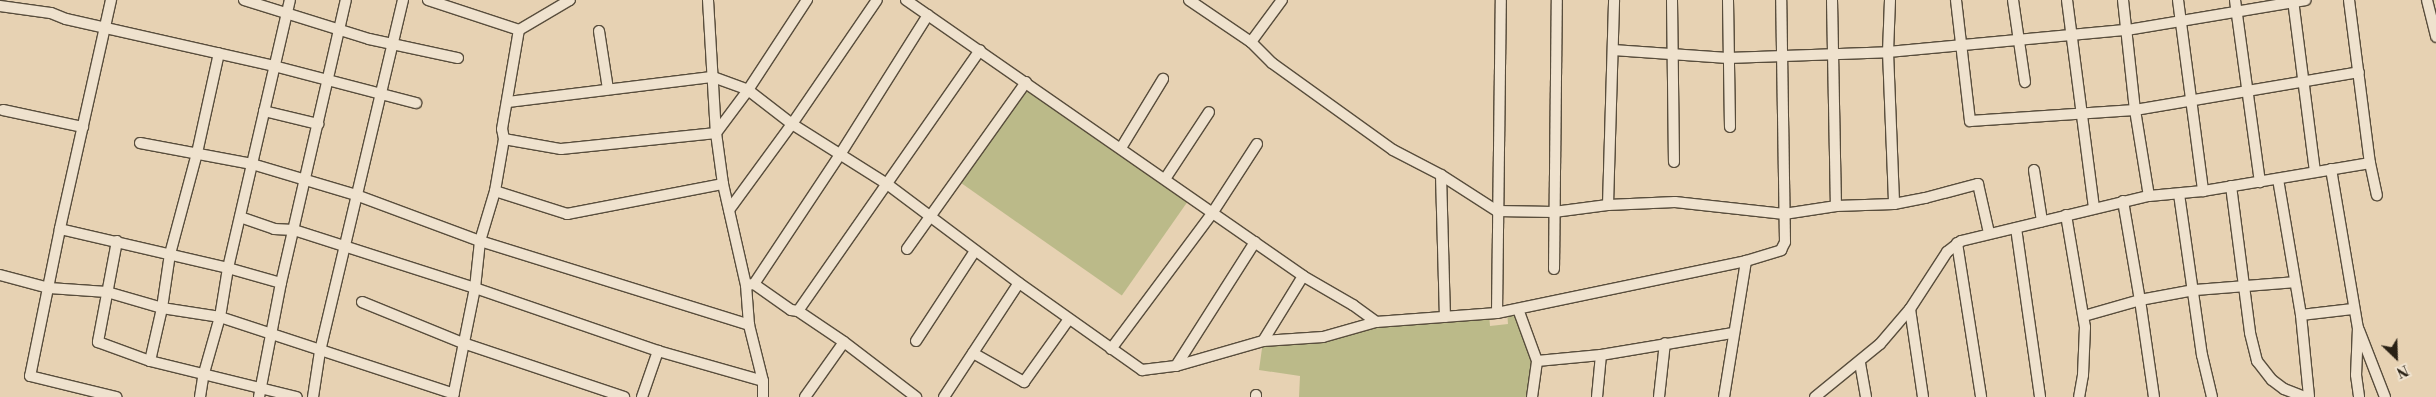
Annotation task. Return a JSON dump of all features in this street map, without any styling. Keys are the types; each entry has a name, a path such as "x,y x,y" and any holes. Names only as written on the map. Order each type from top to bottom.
{"street":[{"path":"111,0 60,229 30,376 116,397"},
{"path":"244,0 392,44 458,58"},
{"path":"200,397 204,373 220,317 228,268 290,0"},
{"path":"261,392 282,284 346,0"},
{"path":"313,397 320,351 403,0"},
{"path":"428,0 519,30 570,0"},
{"path":"708,0 716,133 723,184 750,284 749,325 763,381 763,397"},
{"path":"504,139 561,149 716,133 748,90 807,0"},
{"path":"729,210 792,124 877,0"},
{"path":"906,0 1303,276 1353,305 1376,322"},
{"path":"1189,0 1251,42 1272,63 1393,150 1441,175 1497,211 1554,212 1608,205 1675,202 1784,214 1836,206 1894,204 1978,184 1989,233"},
{"path":"1251,42 1282,0"},
{"path":"1497,313 1501,0"},
{"path":"1554,270 1557,0"},
{"path":"1608,205 1614,0"},
{"path":"1672,0 1674,162"},
{"path":"1728,0 1730,127"},
{"path":"508,102 713,77 748,90 792,124 841,153 887,184 1069,320 1142,370 1176,366 1263,341 1323,337 1376,322 1497,313 1746,261 1776,252 1784,247 1781,0"},
{"path":"1832,0 1836,206"},
{"path":"1890,0 1888,52 1894,204"},
{"path":"1956,0 1970,121 2135,110 2359,72"},
{"path":"2013,0 2025,82"},
{"path":"2067,0 2080,114 2094,208"},
{"path":"2124,0 2135,110 2149,196"},
{"path":"2178,0 2203,191"},
{"path":"2235,0 2260,182"},
{"path":"1613,50 1728,58 1833,56 2127,30 2306,0"},
{"path":"2349,0 2370,163 2377,195"},
{"path":"2427,0 2436,37"},
{"path":"2293,1 2315,172"},
{"path":"0,6 51,13 104,28 274,66 416,103"},
{"path":"750,284 841,153 928,15"},
{"path":"0,275 49,288 107,292 162,308 220,317 454,396 475,288 480,241 495,191 504,139 502,129 519,30"},
{"path":"599,31 608,89"},
{"path":"798,311 980,50"},
{"path":"150,361 162,308 170,254 197,153 219,53"},
{"path":"1121,148 1163,79"},
{"path":"907,249 931,218 1026,82"},
{"path":"3,110 83,127"},
{"path":"264,111 318,124"},
{"path":"1165,179 1209,112"},
{"path":"140,142 252,164 356,195 480,241 749,325"},
{"path":"1111,350 1213,212 1257,144"},
{"path":"1815,397 1860,363 1880,344 1910,309 1942,257 1957,243 1989,233 2123,201 2149,196 2203,191 2370,163"},
{"path":"2331,169 2353,309 2358,328 2385,397"},
{"path":"2034,170 2042,221"},
{"path":"1441,175 1445,317"},
{"path":"2231,186 2250,333 2257,360 2272,380 2284,389 2307,397 2301,315 2278,179"},
{"path":"495,191 567,214 723,184"},
{"path":"2179,194 2202,355 2212,397"},
{"path":"2123,201 2154,397"},
{"path":"2066,215 2084,316 2083,376 2079,397"},
{"path":"240,217 274,229 294,230 475,288 658,351 763,381"},
{"path":"2016,228 2040,397"},
{"path":"60,229 228,268 282,284"},
{"path":"117,241 98,342 150,361 204,373 261,392 297,397"},
{"path":"1176,366 1255,242"},
{"path":"1957,243 1981,397"},
{"path":"916,341 975,251"},
{"path":"1724,397 1746,261"},
{"path":"1263,341 1303,276"},
{"path":"2084,316 2140,300 2194,290 2295,282"},
{"path":"944,397 1019,283"},
{"path":"750,284 791,310 798,311 844,342 916,397"},
{"path":"362,302 463,343 598,393 624,397"},
{"path":"1518,309 1537,361 1532,397"},
{"path":"1910,309 1923,397"},
{"path":"2301,315 2353,309"},
{"path":"974,353 1024,382 1069,320"},
{"path":"2358,328 2356,375 2359,397"},
{"path":"1537,361 1601,355 1733,333"},
{"path":"805,397 844,342"},
{"path":"1659,397 1665,343"},
{"path":"642,397 658,351"},
{"path":"1597,397 1601,355"},
{"path":"1860,363 1866,397"}],"shaded area":[{"path":"1026,82 1191,197 1122,296 957,180"},
{"path":"1518,309 1537,361 1532,397 1299,397 1300,376 1259,370 1263,341 1290,340 1376,322 1489,314 1490,326 1508,324 1507,311"}]}
